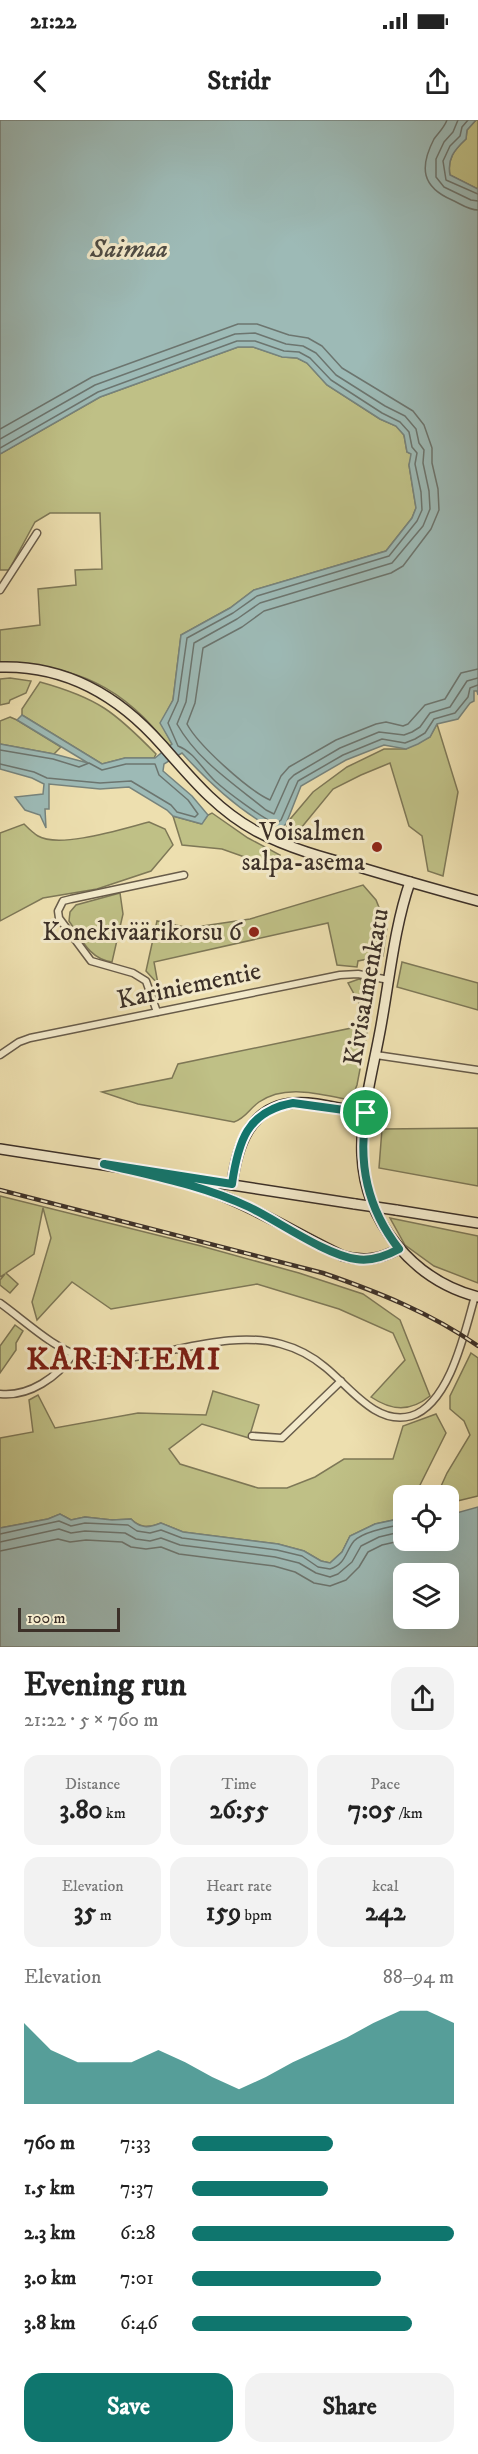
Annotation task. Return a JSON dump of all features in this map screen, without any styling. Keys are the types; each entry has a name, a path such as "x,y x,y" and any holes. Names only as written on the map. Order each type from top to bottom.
{"street":[{"path":"0,590 37,533"},
{"path":"0,667 43,669 88,685 126,710 163,746 215,803 256,831 294,848 478,901"},
{"path":"157,1012 146,981 133,973 91,961 58,918 57,911 63,901 70,898 184,875"},
{"name":"Kivisalmenkatu","path":"410,882 389,980 366,1113 362,1154 369,1194 382,1224 399,1249 437,1281 477,1296"},
{"name":"Kariniementie","path":"0,1055 19,1042 30,1038 340,975 358,974 389,980"},
{"path":"376,1055 478,1070"},
{"path":"232,1184 241,1141 256,1119 269,1110 281,1105 305,1103 366,1113"},
{"path":"0,1149 478,1223"},
{"path":"104,1164 194,1185 214,1192 330,1250 355,1259 375,1259 399,1249"},
{"path":"0,1303 73,1354 91,1359 112,1361 232,1340 256,1339 282,1344 322,1365 380,1413 401,1418 425,1409 436,1398 451,1370 477,1296"},
{"path":"0,1394 11,1395 25,1391 55,1375 73,1354"},
{"path":"252,1436 282,1438 341,1381"}],"green space":[{"path":"478,120 478,189 450,175 449,169 452,155 466,139 467,130"},
{"path":"238,347 253,347 283,357 297,358 307,363 327,385 380,419 396,426 404,435 407,452 412,454 409,465 416,508 412,518 386,551 254,590 230,608 181,635 173,700 161,723 172,744 169,747 134,709 115,694 95,683 51,668 0,664 0,630 40,625 38,589 76,585 75,570 102,569 100,513 50,513 35,522 9,570 0,570 0,454 100,397"},
{"path":"0,679 31,681 26,693 10,700 9,703 0,705"},
{"path":"40,682 77,694 104,708 129,727 156,754 154,758 125,758 102,764 22,715 22,709"},
{"path":"10,717 61,747 54,754 0,744 0,721"},
{"path":"437,724 458,792 443,876 428,871 422,836 409,826 390,763 333,789 292,839 286,824 313,792 347,767 384,749 406,749 430,737"},
{"path":"212,813 248,838 280,855 277,862 253,860 222,849 182,845 173,816 201,824"},
{"path":"149,822 165,829 173,845 151,871 97,889 43,898 0,921 0,833 24,824 38,836 48,839 76,839"},
{"path":"363,885 376,900 387,927 383,956 358,961 357,967 337,965 328,923 154,962 158,984 146,971 157,921 189,928 250,919"},
{"path":"120,893 123,914 112,962 97,957 86,947 69,921 70,912 76,905"},
{"path":"402,962 478,983 478,1010 397,987"},
{"path":"359,979 376,985 357,1085 351,1100 316,1093 281,1093 259,1102 242,1118 234,1122 138,1104 102,1092 172,1078 178,1064 356,1027 360,1005 348,983"},
{"path":"478,1128 478,1186 379,1168 382,1129"},
{"path":"0,1196 201,1246 299,1273 363,1294 400,1320 430,1396 415,1405 401,1408 386,1405 371,1397 405,1360 393,1333 339,1309 257,1284 111,1309 72,1282 37,1320 32,1302 51,1238 43,1208 34,1254 6,1273 18,1284 10,1293 0,1285 0,1280 5,1274 0,1277"},
{"path":"390,1218 478,1236 478,1283 434,1266 405,1245"},
{"path":"15,1325 23,1331 16,1343 16,1350 0,1373 0,1346"},
{"path":"471,1353 478,1358 478,1496 459,1501 459,1485 442,1485 470,1435 464,1421 450,1409 450,1396"},
{"path":"213,1391 259,1405 249,1438 202,1424 169,1449 180,1464 258,1488 287,1488 315,1477 344,1459 393,1459 403,1426 436,1414 446,1433 420,1485 393,1485 393,1520 375,1524 350,1536 342,1552 330,1563 321,1561 304,1551 278,1544 183,1532 161,1523 145,1526 131,1519 112,1520 85,1517 71,1520 60,1514 48,1519 0,1528 0,1438 33,1432 29,1400 38,1395 55,1428 138,1413 206,1415"}],"water":[{"name":"Saimaa","path":"0,120 476,120 467,130 466,139 452,155 449,169 450,175 478,189 478,695 477,691 474,691 474,701 458,719 437,724 430,737 418,744 406,749 384,745 346,760 301,786 286,824 277,831 250,815 226,796 182,753 164,764 163,771 192,796 208,815 202,824 173,816 129,787 100,789 49,784 49,809 45,809 46,828 40,815 25,810 15,797 43,794 44,784 32,778 0,769 0,744 88,763 17,720 22,715 102,764 125,758 155,758 172,744 160,723 173,700 181,635 230,608 254,590 386,551 412,518 416,508 409,465 411,454 407,452 404,435 396,426 380,419 327,385 307,363 297,358 282,357 253,347 238,347 100,397 0,454"},
{"path":"478,1507 478,1647 0,1647 0,1528 48,1519 60,1514 71,1520 85,1517 112,1520 131,1519 145,1527 161,1523 183,1532 278,1544 304,1551 321,1561 330,1563 342,1552 350,1536 375,1524 393,1520 393,1551 459,1551 459,1512"}],"railway":[{"path":"0,1190 323,1273 404,1304 442,1323 478,1346"}],"place":[{"name":"Voisalmen salpa-asema","path":"377,847"},
{"name":"Konekiväärikorsu 6","path":"254,932"}],"district":[{"name":"KARINIEMI","path":"124,1360"}],"route":[{"path":"305,1103 366,1113 362,1154 365,1180 374,1210 399,1249 375,1259 365,1260 343,1256 214,1192 194,1185 104,1164 232,1184 241,1141 256,1119 269,1110 281,1105 305,1103"}]}
